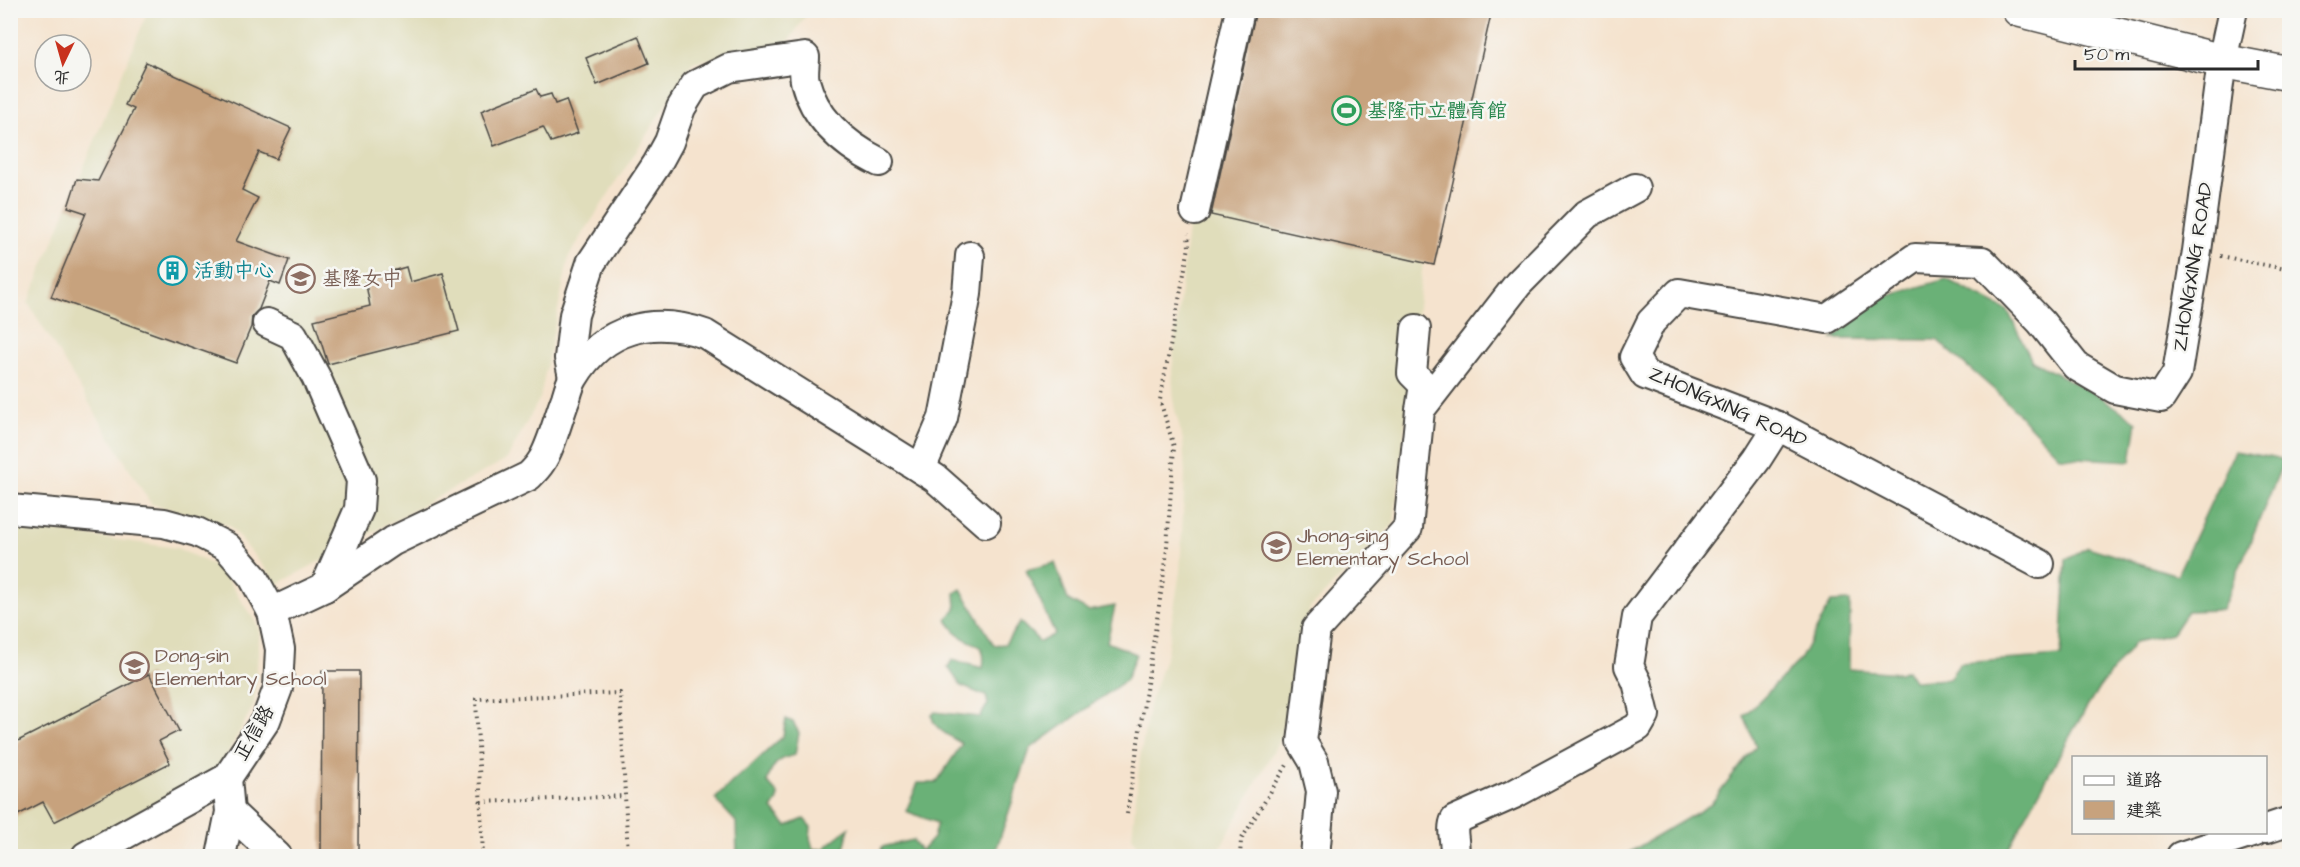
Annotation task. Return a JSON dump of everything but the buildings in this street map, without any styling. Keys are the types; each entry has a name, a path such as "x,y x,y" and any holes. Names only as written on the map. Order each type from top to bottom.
{"main road":[{"path":"2019,10 2222,61 2289,74"}],"street":[{"path":"1192,218 1240,10"},
{"name":"ZHONGXING ROAD","path":"2040,564 1778,426 1645,375 1634,357 1651,322 1678,293 1827,320 1915,258 1982,261 2041,322 2076,366 2115,389 2161,398 2177,373 2197,251 2222,61 2233,10"},
{"path":"573,377 569,358 574,315 591,263 657,164 669,142 681,108 695,85 729,68 805,57 804,80 819,112 838,136 879,162"},
{"path":"1420,410 1518,284 1587,214 1635,188"},
{"path":"921,469 943,418 967,294 970,256"},
{"path":"267,323 293,335 316,377 361,480 359,509 325,587"},
{"path":"272,612 325,587 393,541 529,476 542,461 573,377 594,352 608,340 622,333 648,326 673,326 705,334 935,478 986,523"},
{"path":"1315,856 1321,790 1314,762 1302,742 1316,629 1408,528 1424,385 1412,374 1416,329"},
{"path":"1454,856 1456,848 1453,825 1455,820 1514,794 1638,727 1645,715 1637,682 1629,666 1637,617 1757,459 1778,426"},
{"name":"正信路","path":"10,509 164,523 197,532 227,547 253,577 272,612 280,650 278,688 266,720 227,778 86,856"},
{"path":"221,856 230,812 227,778"},
{"path":"230,812 277,856"},
{"path":"2267,828 2289,821"},
{"path":"2181,856 2249,834"}],"path":[{"path":"1127,814 1166,560 1174,447 1160,400 1189,247 1192,218"},
{"path":"2197,251 2289,270"},
{"path":"483,856 476,699 620,693 628,856"},
{"path":"1240,856 1241,840 1302,742"},
{"path":"481,802 625,796"}],"shaded area":[{"name":"基隆女中","path":"148,11 809,11 787,44 693,62 569,256 540,398 507,459 278,584 229,525 151,504 28,303"},
{"name":"Jhong-sing Elementary School","path":"1190,210 1423,262 1394,524 1310,608 1280,739 1216,856 1150,856 1145,855 1132,837 1140,758 1150,702 1167,652 1180,571 1185,474 1183,440 1174,406 1172,370"},
{"name":"Dong-sin Elementary School","path":"11,525 177,548 220,568 260,629 254,705 220,767 60,856 11,856"}],"green space":[{"path":"1946,279 2008,311 2032,361 2098,395 2137,422 2131,461 2060,457 1999,394 1937,340 1833,339 1874,300"},
{"path":"2235,451 2284,460 2222,610 2187,611 2172,634 2135,642 2099,688 2075,727 2004,856 1623,856 1710,805 1756,746 1744,716 1800,660 1831,602 1850,601 1849,669 1899,673 1907,670 1914,681 1949,679 1960,663 2061,656 2066,559 2088,547 2177,575"},
{"path":"1055,563 1068,600 1088,611 1115,606 1107,642 1136,654 1126,680 1030,749 996,850 998,856 880,856 882,847 913,840 921,851 933,838 937,823 906,811 918,783 936,783 962,744 939,728 932,715 935,712 980,717 988,704 986,696 961,686 948,667 952,660 983,668 984,659 981,648 959,635 946,619 956,609 955,593 961,589 994,645 1005,644 1020,622 1040,642 1055,634 1026,570"},
{"path":"786,719 793,722 799,733 795,755 780,761 773,767 769,776 767,782 778,794 778,800 772,809 787,826 804,819 811,827 810,838 813,849 823,849 849,828 843,853 846,856 737,856 736,822 715,799 783,736"}],"place":[{"name":"基隆市立體育館","path":"1346,111"},
{"name":"活動中心","path":"173,271"},
{"name":"基隆女中","path":"301,279"},
{"name":"Jhong-sing Elementary School","path":"1276,547"},
{"name":"Dong-sin Elementary School","path":"134,667"}]}
